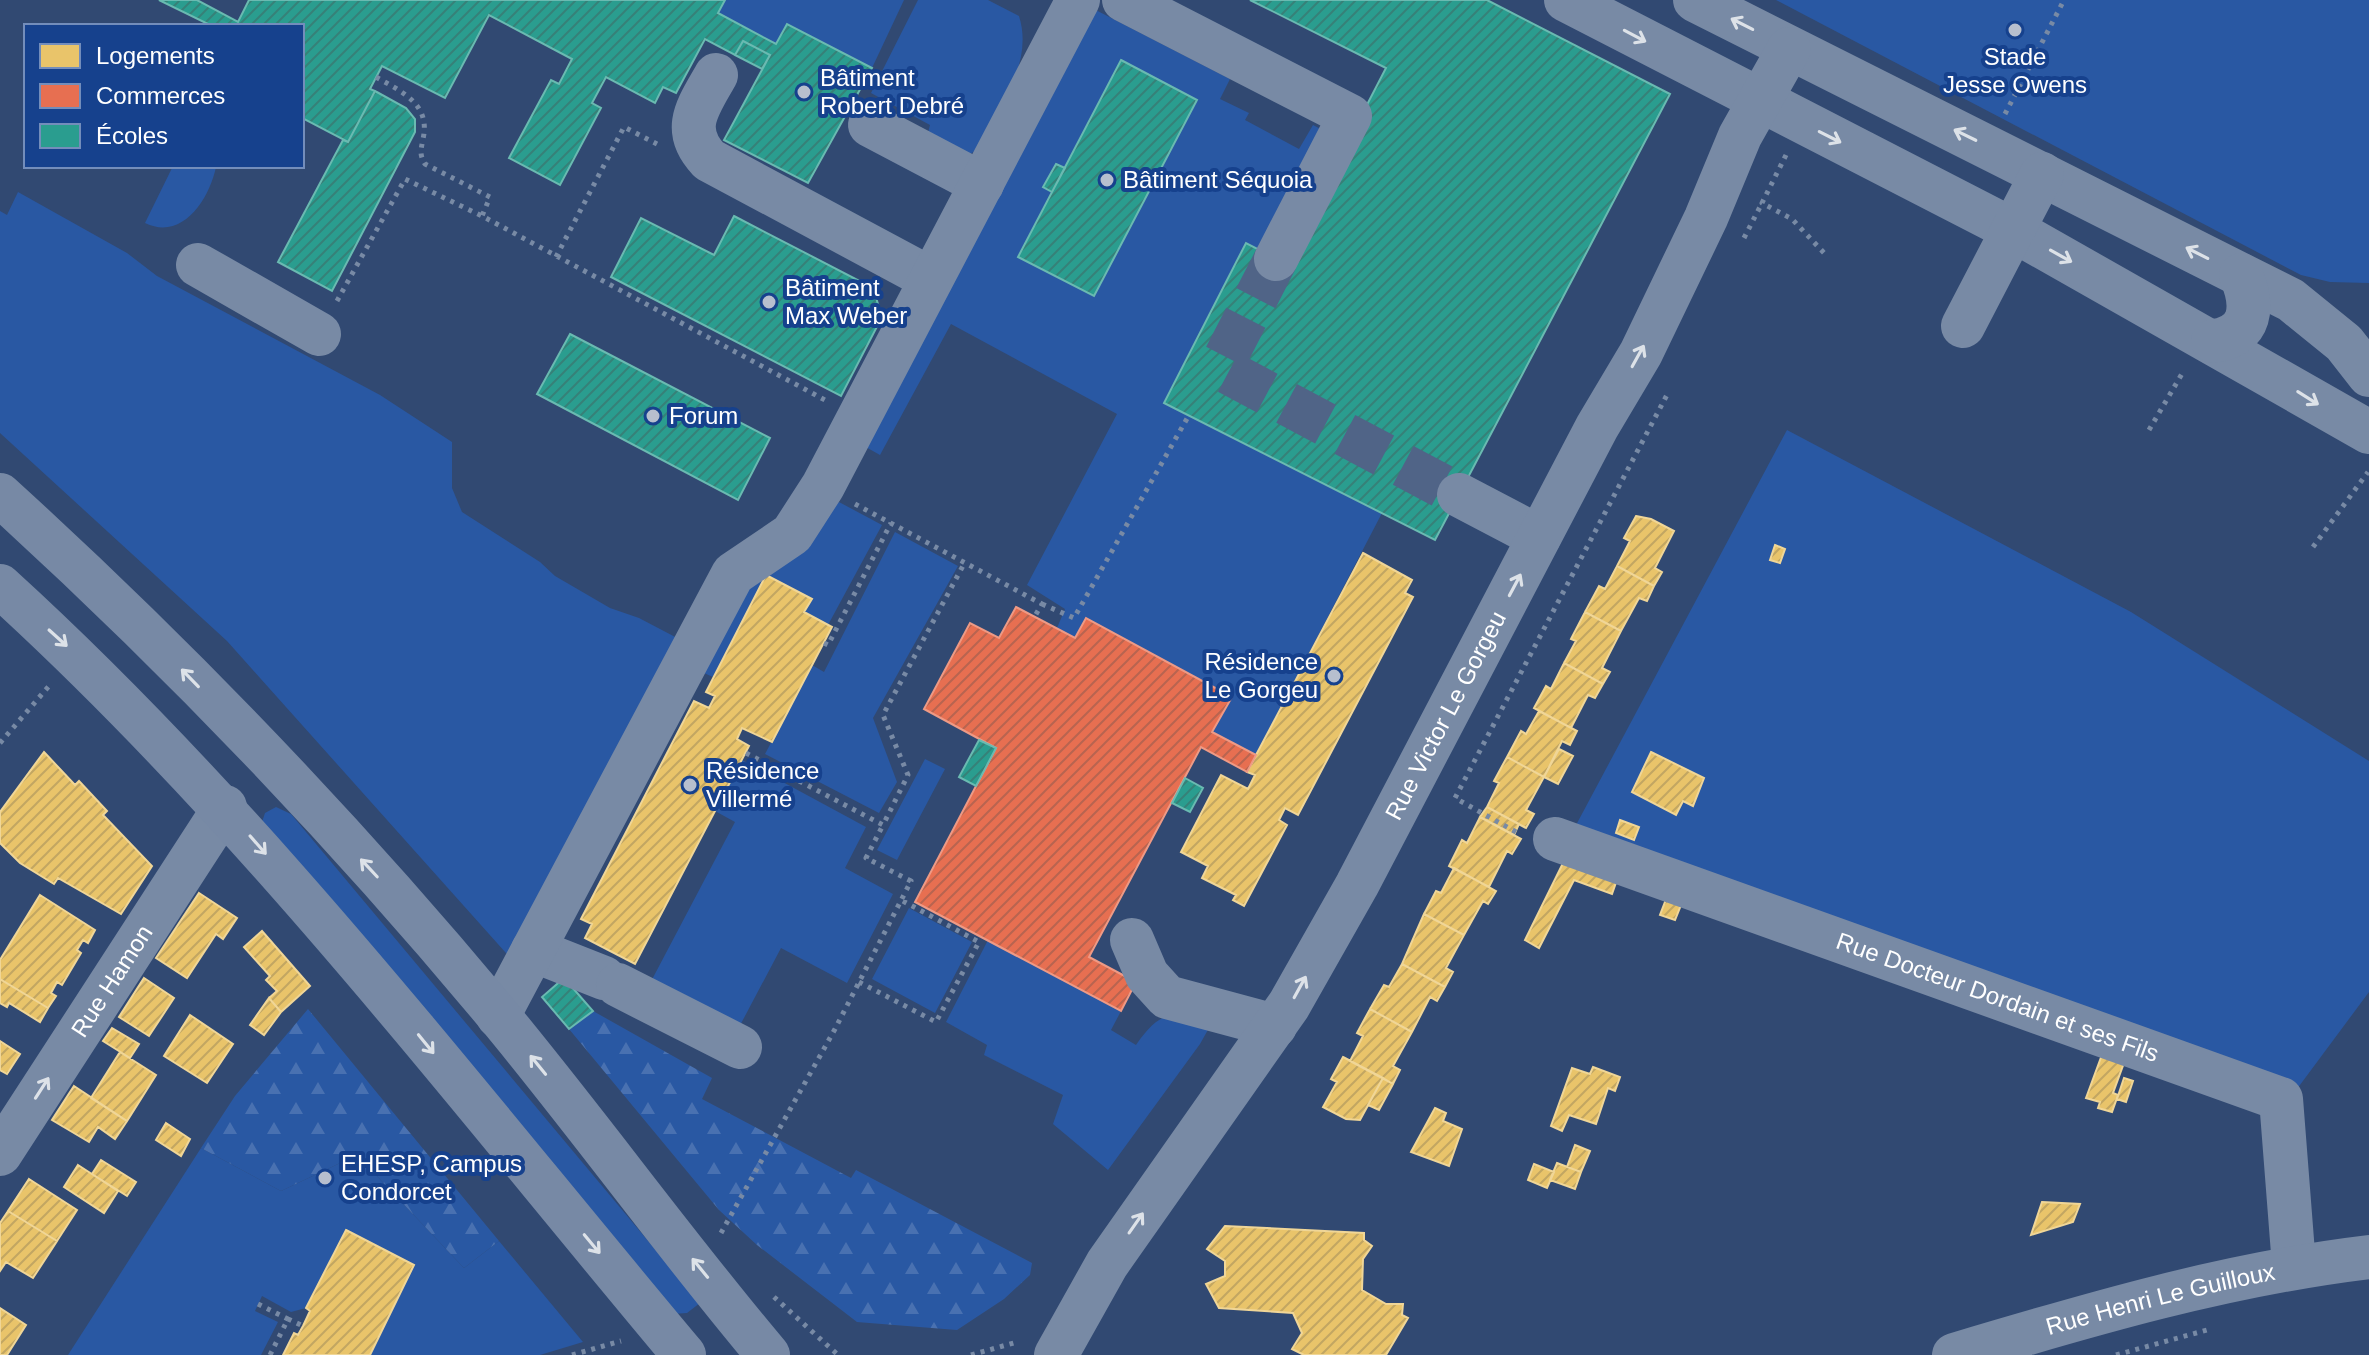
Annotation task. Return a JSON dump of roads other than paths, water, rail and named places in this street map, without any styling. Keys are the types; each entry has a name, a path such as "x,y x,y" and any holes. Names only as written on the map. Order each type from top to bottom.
{"main road":[{"path":"0,495 119,603 412,914 498,1016 768,1355"},
{"path":"0,586 76,655 225,807 356,959 684,1355"},
{"path":"225,807 262,753"}],"street":[{"path":"498,1016 733,574 792,534 823,486 1078,0"},
{"path":"1124,0 1350,116 1276,259"},
{"path":"1566,0 2013,230 2209,338 2369,432"},
{"path":"1695,0 2291,300 2361,350"},
{"name":"Rue Victor Le Gorgeu","path":"1056,1355 1107,1264 1275,1026 1357,885 1597,427 1641,353 1706,218 1740,136 1789,49"},
{"path":"706,93 696,146 709,160 931,279"},
{"path":"870,125 982,184"},
{"path":"1963,326 2042,174"},
{"path":"198,265 319,334"},
{"path":"2209,338 2229,339 2243,325 2251,310 2241,275"},
{"path":"1459,495 1539,537"},
{"name":"Rue Hamon","path":"0,1154 225,807"},
{"name":"Rue Docteur Dordain et ses Fils","path":"1537,836 2281,1099 2294,1266"},
{"path":"1132,940 1147,975 1167,997 1275,1026"},
{"path":"533,950 611,981 740,1047"},
{"name":"Rue Henri Le Guilloux","path":"1954,1355 2121,1305 2294,1266 2369,1257"}],"tunnel":[{"path":"1276,259 1220,368 1459,495"}],"place":[{"name":"Stade Jesse Owens","path":"2015,30"},
{"name":"Bâtiment Robert Debré","path":"804,92"},
{"name":"Bâtiment Séquoia","path":"1107,180"},
{"name":"Bâtiment Max Weber","path":"769,302"},
{"name":"Forum","path":"653,416"},
{"name":"Résidence Le Gorgeu","path":"1334,676"},
{"name":"Résidence Villermé","path":"690,785"},
{"name":"EHESP, Campus Condorcet","path":"325,1178"}]}
